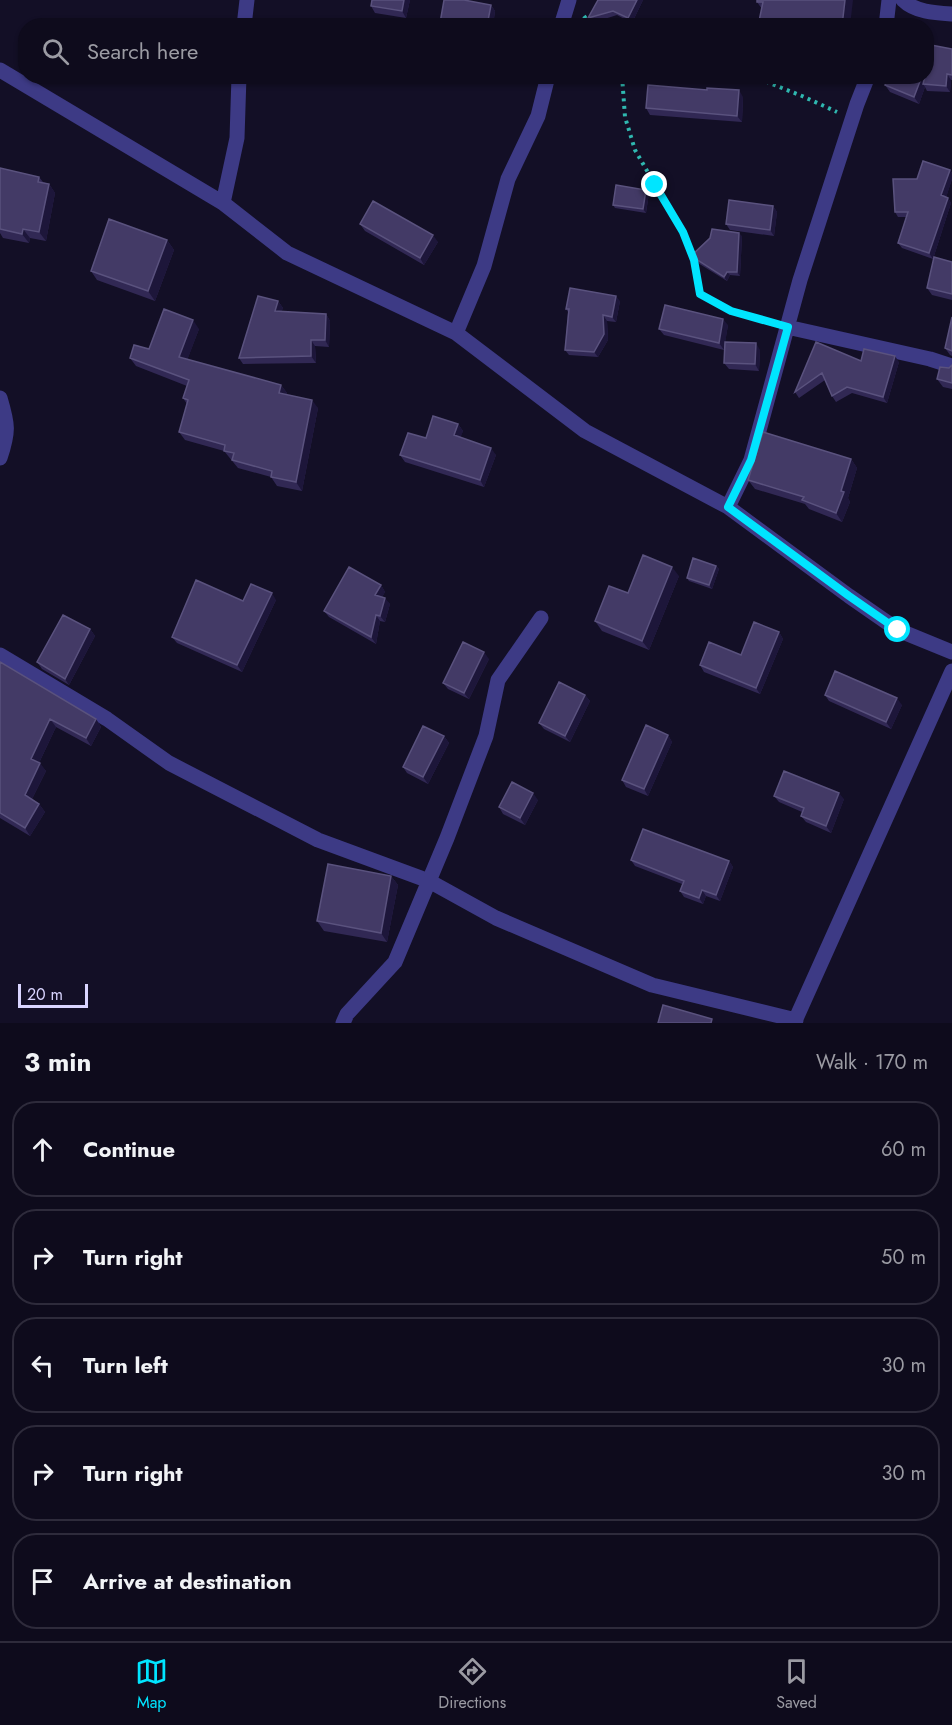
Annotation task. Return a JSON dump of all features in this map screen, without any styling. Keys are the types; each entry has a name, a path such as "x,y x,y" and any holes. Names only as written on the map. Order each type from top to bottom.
{"street":[{"path":"245,18 247,0"},
{"path":"563,18 569,0"},
{"path":"887,18 888,0"},
{"path":"903,0 907,4 930,13 952,14"},
{"path":"0,70 18,81"},
{"path":"23,84 223,203 287,253 456,333 585,432 728,507 898,630 952,652"},
{"path":"223,203 237,138 239,84"},
{"path":"456,333 484,266 508,179 538,116 546,84"},
{"path":"728,507 751,460 800,280 865,84"},
{"path":"788,327 919,356 952,366"},
{"path":"0,398 8,424 0,458"},
{"path":"343,1023 347,1014 395,962 486,736 498,680 541,618"},
{"path":"0,655 107,719 169,763 318,840 429,881 496,918 652,985 795,1022 952,671"}],"path":[{"path":"623,84 625,117 635,150 683,232 694,260 700,294 731,311 788,327"},
{"path":"772,84 852,119"}],"building":[{"path":"372,0 404,0 402,11 371,6"},
{"path":"444,0 464,0 491,5 489,18 441,18"},
{"path":"598,0 637,0 628,18 613,11 588,18"},
{"path":"757,0 845,0 843,18 760,18 763,2 757,2"},
{"path":"934,46 952,49 952,75 947,74 946,86 923,84 934,84"},
{"path":"885,84 919,84 914,97"},
{"path":"648,85 739,90 737,116 646,108"},
{"path":"923,161 950,170 941,195 948,198 929,253 898,243 908,212 895,212 893,179 917,179"},
{"path":"0,168 39,177 38,182 49,184 39,232 23,229 22,234 0,229"},
{"path":"616,185 646,190 643,209 613,205"},
{"path":"729,200 773,206 770,230 726,224"},
{"path":"373,201 433,235 420,258 360,224"},
{"path":"109,219 167,240 148,291 91,271"},
{"path":"712,229 739,233 737,272 727,272 724,277 691,256 710,238"},
{"path":"934,257 952,262 952,294 927,288"},
{"path":"570,288 616,296 612,317 603,315 604,334 594,352 565,350 569,309 566,309"},
{"path":"258,296 278,301 275,311 326,314 325,340 311,340 311,356 239,358"},
{"path":"665,305 723,319 719,343 659,329"},
{"path":"164,309 193,320 179,357 281,385 279,393 312,400 296,482 271,477 272,471 232,460 234,453 224,451 225,445 179,432 188,400 183,398 189,380 130,358 134,345 149,349"},
{"path":"952,317 952,351 945,348"},
{"path":"725,342 756,343 755,364 724,363"},
{"path":"816,342 861,361 864,349 895,356 883,397 847,387 832,396 822,373 795,392"},
{"path":"952,365 952,383 937,379 940,367 949,368"},
{"path":"433,416 458,424 454,435 491,448 480,480 400,455 408,433 426,438"},
{"path":"763,432 851,459 841,491 844,492 836,513 802,500 804,497 748,480"},
{"path":"643,555 672,567 642,641 595,621 609,586 628,593"},
{"path":"693,558 716,566 709,585 687,578"},
{"path":"349,567 381,585 375,595 385,598 380,616 376,615 371,637 324,611"},
{"path":"196,580 243,601 251,584 272,593 237,665 172,637"},
{"path":"63,615 90,629 65,679 37,662"},
{"path":"754,622 779,632 756,688 700,665 709,642 741,655"},
{"path":"463,642 484,652 464,693 443,683"},
{"path":"0,662 96,719 86,738 50,719 31,759 40,763 25,795 39,804 25,828 0,813"},
{"path":"835,671 897,698 886,722 825,695"},
{"path":"559,682 585,695 565,736 539,723"},
{"path":"646,725 668,735 644,789 622,780"},
{"path":"423,726 444,736 423,777 403,767"},
{"path":"784,771 839,793 826,826 801,816 804,808 774,796"},
{"path":"512,782 533,793 520,818 499,807"},
{"path":"643,829 729,861 716,895 702,890 699,898 680,891 684,881 631,860"},
{"path":"328,864 391,876 381,933 317,921"},
{"path":"663,1005 712,1019 711,1023 658,1023"}],"route":[{"path":"655,185 683,232 694,260 700,294 731,311 788,327 751,460 728,507 898,630"}]}
